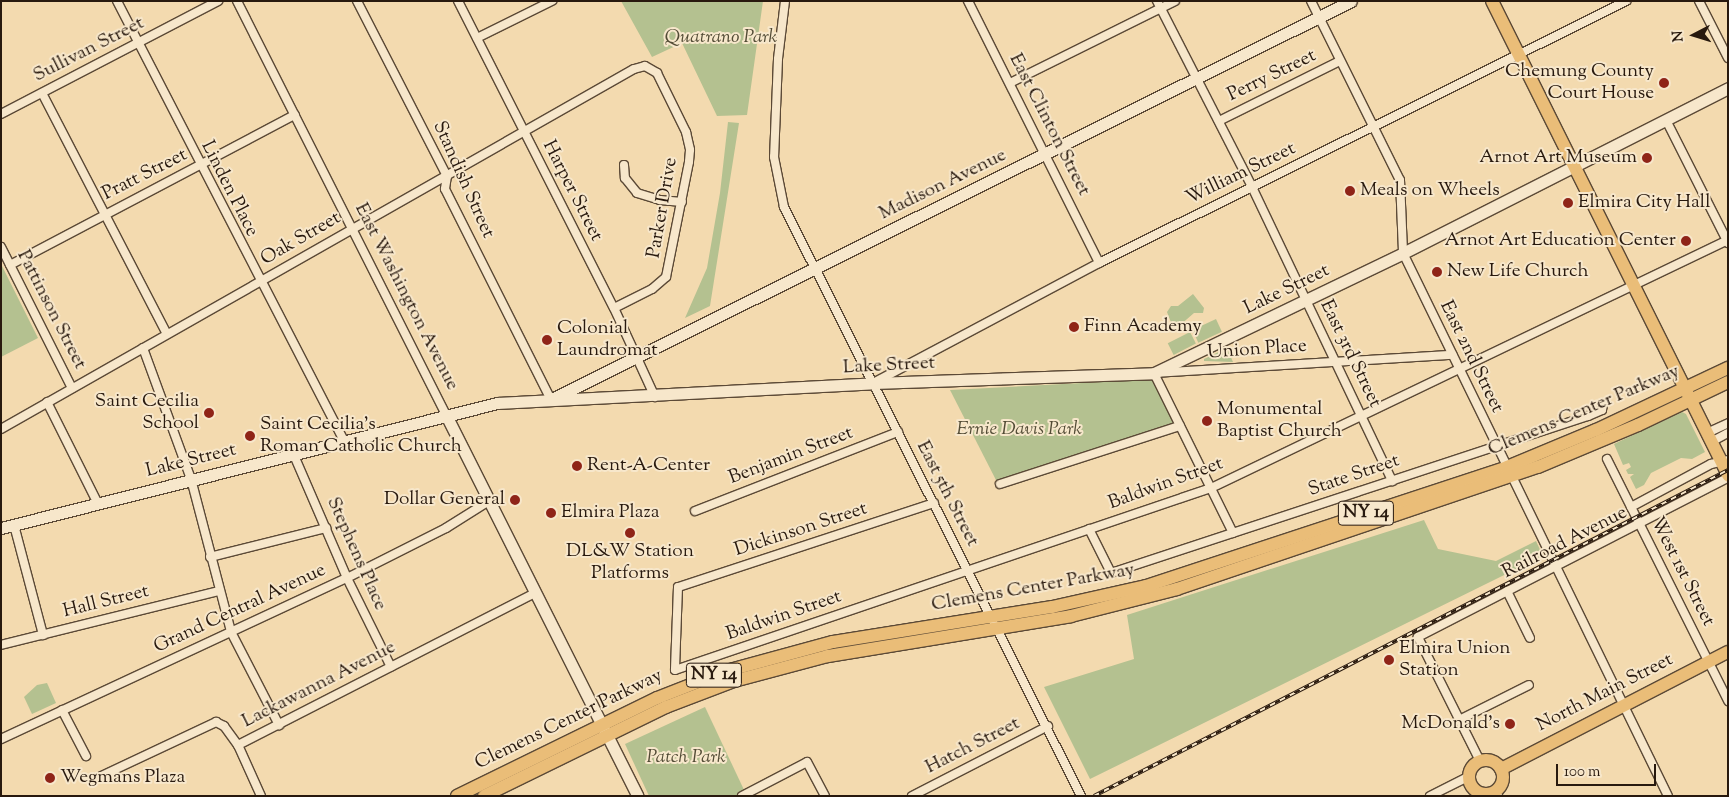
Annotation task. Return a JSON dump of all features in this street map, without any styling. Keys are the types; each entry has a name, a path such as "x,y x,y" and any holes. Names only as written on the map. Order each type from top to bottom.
{"main road":[{"path":"1492,1 1572,166 1726,469"},
{"name":"Clemens Center Parkway","path":"1687,394 1728,368"},
{"name":"Clemens Center Parkway","path":"457,796 604,730 683,700 780,667 994,623 1151,597 1510,472 1687,394 1728,382"},
{"name":"North Main Street","path":"1501,769 1728,652"},
{"name":"Clemens Center Parkway","path":"484,796 604,730"},
{"path":"1480,761 1492,761 1501,769 1502,781 1497,793 1473,794 1468,777 1473,765 1480,761"}],"street":[{"name":"Linden Place","path":"117,1 199,166 250,264 262,281 344,441"},
{"name":"Sullivan Street","path":"1,114 218,1"},
{"name":"East Washington Avenue","path":"238,1 638,796"},
{"name":"Standish Street","path":"357,1 448,176 445,189 551,400"},
{"name":"Harper Street","path":"458,1 614,308 655,396"},
{"path":"477,38 552,1"},
{"name":"East 5th Street","path":"785,1 778,59 774,149 784,208 816,267 994,623 1048,726 1081,796"},
{"path":"1010,83 1159,5 1175,1"},
{"name":"East 2nd Street","path":"1310,1 1400,180 1403,253 1668,796"},
{"name":"Madison Avenue","path":"551,400 636,354 1198,80 1351,1"},
{"name":"William Street","path":"874,383 1099,263 1626,1"},
{"path":"1699,1 1728,58"},
{"name":"East Clinton Street","path":"968,2 1046,154 1099,263"},
{"name":"East 3rd Street","path":"1159,5 1252,187 1392,481"},
{"name":"Perry Street","path":"1218,121 1340,61"},
{"name":"Oak Street","path":"1,428 634,69 645,66"},
{"name":"Parker Drive","path":"614,308 652,289 666,277 682,202 689,142 657,73 645,66"},
{"name":"Lake Street","path":"1,528 97,502 447,417 496,403 874,383 1154,373 1403,253 1728,88"},
{"path":"42,93 167,334"},
{"name":"Pratt Street","path":"10,265 295,116"},
{"path":"1666,120 1727,241"},
{"path":"624,164 626,178 637,192 660,200 682,202"},
{"name":"Baldwin Street","path":"675,670 1211,488 1727,241"},
{"name":"Pattinson Street","path":"1,247 72,388"},
{"path":"143,348 191,479 231,632 279,725"},
{"name":"Union Place","path":"1154,373 1452,355"},
{"path":"1154,373 1233,533"},
{"path":"47,402 97,502"},
{"name":"State Street","path":"1089,529 1111,573 1588,416 1602,410 1603,405"},
{"path":"1709,438 1728,423"},
{"path":"1000,484 1180,426"},
{"name":"Benjamin Street","path":"695,511 898,432"},
{"path":"1709,438 1728,433"},
{"name":"Stephens Place","path":"293,454 347,578 391,667"},
{"name":"West 1st Street","path":"1607,458 1728,701"},
{"name":"Railroad Avenue","path":"1631,506 1711,464 1726,469"},
{"name":"Railroad Avenue","path":"1458,720 1418,637 1639,523 1726,469"},
{"name":"Grand Central Avenue","path":"1,739 347,578 446,528 489,502"},
{"name":"Dickinson Street","path":"675,670 678,588 934,503"},
{"path":"14,525 43,635"},
{"path":"210,557 326,528"},
{"name":"Hall Street","path":"1,645 219,591"},
{"path":"1507,591 1530,638"},
{"name":"Lackawanna Avenue","path":"97,778 216,722 224,726 238,745 536,593"},
{"path":"1480,761 1458,720 1529,685"},
{"path":"62,710 86,756"},
{"name":"Hatch Street","path":"912,796 1048,726"},
{"path":"238,745 261,796"},
{"path":"742,796 807,762 825,796"},
{"path":"1430,796 1468,777"}],"green space":[{"name":"Quatrano Park","path":"621,1 763,1 747,115 717,116 682,43 652,57"},
{"path":"728,122 739,123 710,306 685,318 707,268 720,193"},
{"path":"1,264 38,338 1,357"},
{"path":"1193,294 1204,308 1203,313 1194,313 1179,326 1172,325 1167,312 1171,306 1178,306"},
{"path":"1216,319 1222,332 1198,343 1192,330"},
{"path":"1190,332 1196,344 1174,355 1168,343"},
{"path":"1227,348 1233,362 1204,361 1204,359"},
{"name":"Ernie Davis Park","path":"1157,379 1180,426 997,482 950,390"},
{"path":"1682,412 1686,414 1705,452 1692,459 1681,458 1651,473 1644,485 1636,489 1630,477 1634,474 1628,474 1626,470 1631,467 1629,463 1623,465 1614,444"},
{"path":"1424,520 1438,549 1496,561 1536,541 1543,556 1090,779 1044,687 1134,659 1127,615"},
{"path":"47,683 56,703 32,714 24,697 37,685"},
{"name":"Patch Park","path":"705,707 745,792 738,796 649,796 625,744"}],"railway":[{"path":"1094,796 1728,470"}],"place":[{"name":"Chemung County Court House","path":"1664,83"},
{"name":"Arnot Art Museum","path":"1647,158"},
{"name":"Meals on Wheels","path":"1350,191"},
{"name":"Elmira City Hall","path":"1568,203"},
{"name":"Arnot Art Education Center","path":"1686,241"},
{"name":"New Life Church","path":"1437,272"},
{"name":"Finn Academy","path":"1074,327"},
{"name":"Colonial Laundromat","path":"547,340"},
{"name":"Saint Cecilia School","path":"209,413"},
{"name":"Monumental Baptist Church","path":"1207,421"},
{"name":"Saint Cecilia's Roman Catholic Church","path":"250,436"},
{"name":"Rent-A-Center","path":"577,466"},
{"name":"Dollar General","path":"515,500"},
{"name":"Elmira Plaza","path":"551,513"},
{"name":"DL&W Station Platforms","path":"630,533"},
{"name":"Elmira Union Station","path":"1389,660"},
{"name":"McDonald's","path":"1510,724"},
{"name":"Wegmans Plaza","path":"50,778"}]}
